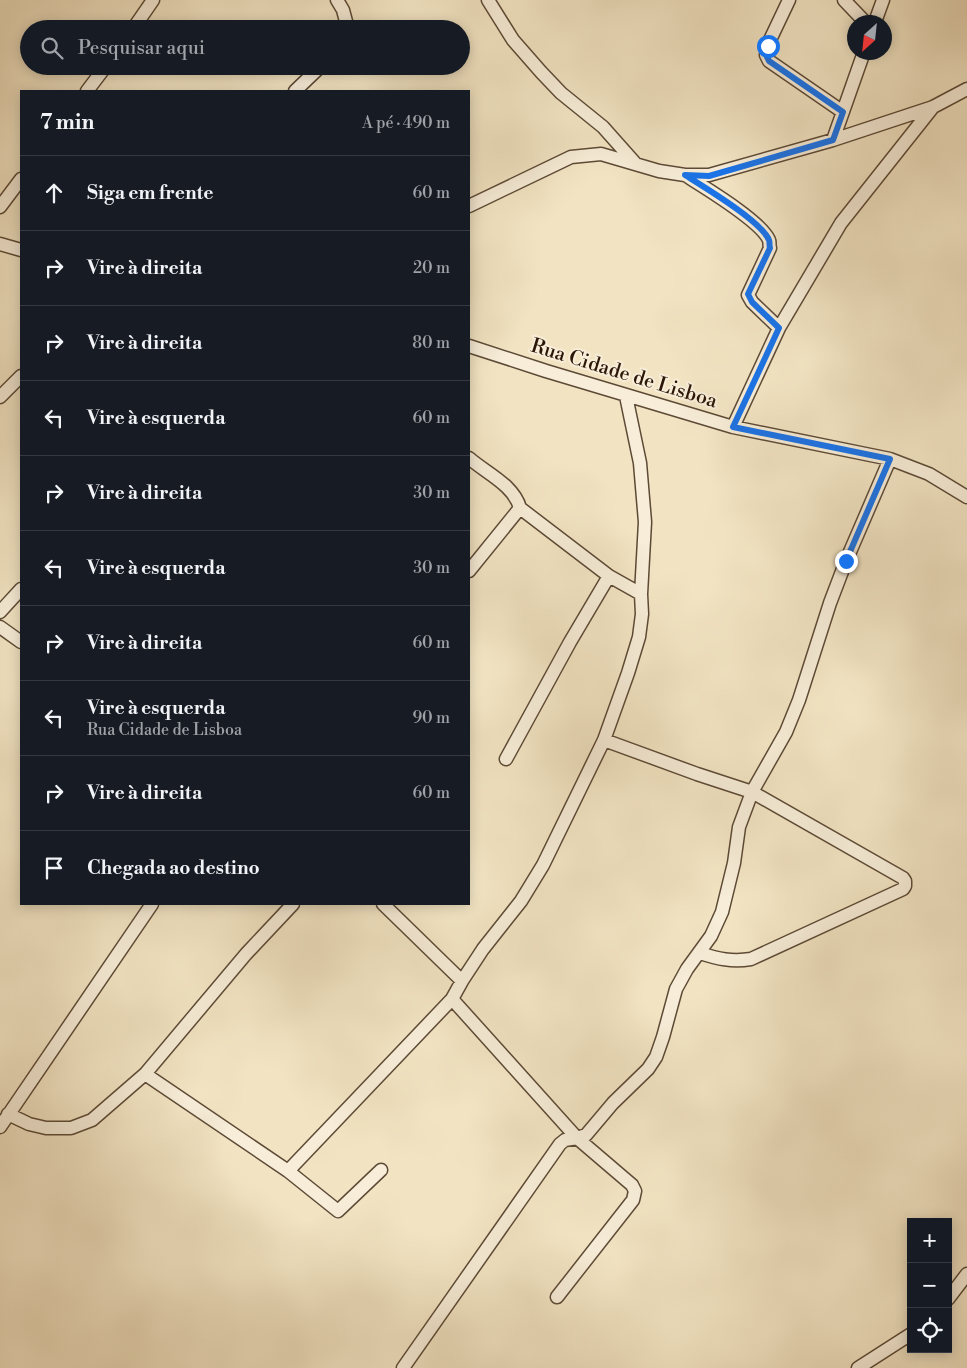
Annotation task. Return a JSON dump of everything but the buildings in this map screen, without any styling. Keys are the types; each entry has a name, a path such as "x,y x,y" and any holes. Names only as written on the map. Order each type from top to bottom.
{"street":[{"path":"139,20 153,0"},
{"path":"337,0 343,10 346,20"},
{"path":"488,0 513,40 541,72 561,93 603,127 635,163"},
{"path":"789,0 770,40 766,55 769,61 843,112"},
{"path":"844,0 858,15"},
{"path":"878,15 883,0"},
{"path":"833,140 861,60"},
{"path":"89,90 100,75"},
{"path":"295,90 311,75"},
{"path":"470,206 571,157 601,154 659,171 709,176 833,140 933,107 967,89"},
{"path":"733,427 779,328 841,223 933,107"},
{"path":"685,175 744,214 768,240 770,248 748,294 752,302 779,328"},
{"path":"0,207 20,180"},
{"path":"0,244 20,250"},
{"name":"Rua Cidade de Lisboa","path":"470,348 733,427 890,459 929,474 967,497"},
{"path":"0,397 20,377"},
{"path":"288,1171 452,999 483,949 521,901 543,865 604,740 639,637 642,614 641,594 645,522 640,463 626,396"},
{"path":"470,459 506,486 518,498 520,508 609,576 641,594"},
{"path":"403,1368 560,1144 564,1140 586,1135 613,1102 648,1069 656,1057 664,1037 676,989 687,969 711,936 722,912 734,863 739,827 752,792 786,732 799,700 827,612 846,561 890,459"},
{"path":"470,570 520,508"},
{"path":"506,759 570,642 609,576"},
{"path":"0,612 20,590"},
{"path":"0,627 20,641"},
{"path":"604,740 752,792 903,878 906,882 902,889 751,959 738,961 722,960 700,953"},
{"path":"0,1127 151,905"},
{"path":"8,1114 29,1124 46,1128 71,1128 92,1120 145,1074 246,954 292,905"},
{"path":"384,905 462,981"},
{"path":"452,999 577,1138 632,1186 635,1191 633,1200 557,1297"},
{"path":"145,1074 288,1171 338,1211 381,1170"},
{"path":"952,1294 967,1274"},
{"path":"858,1368 907,1337"}],"route":[{"path":"768,46 766,55 769,61 843,112 833,140 709,176 685,175 744,214 765,234 770,248 748,294 752,302 779,328 733,427 890,459 846,561"}]}
